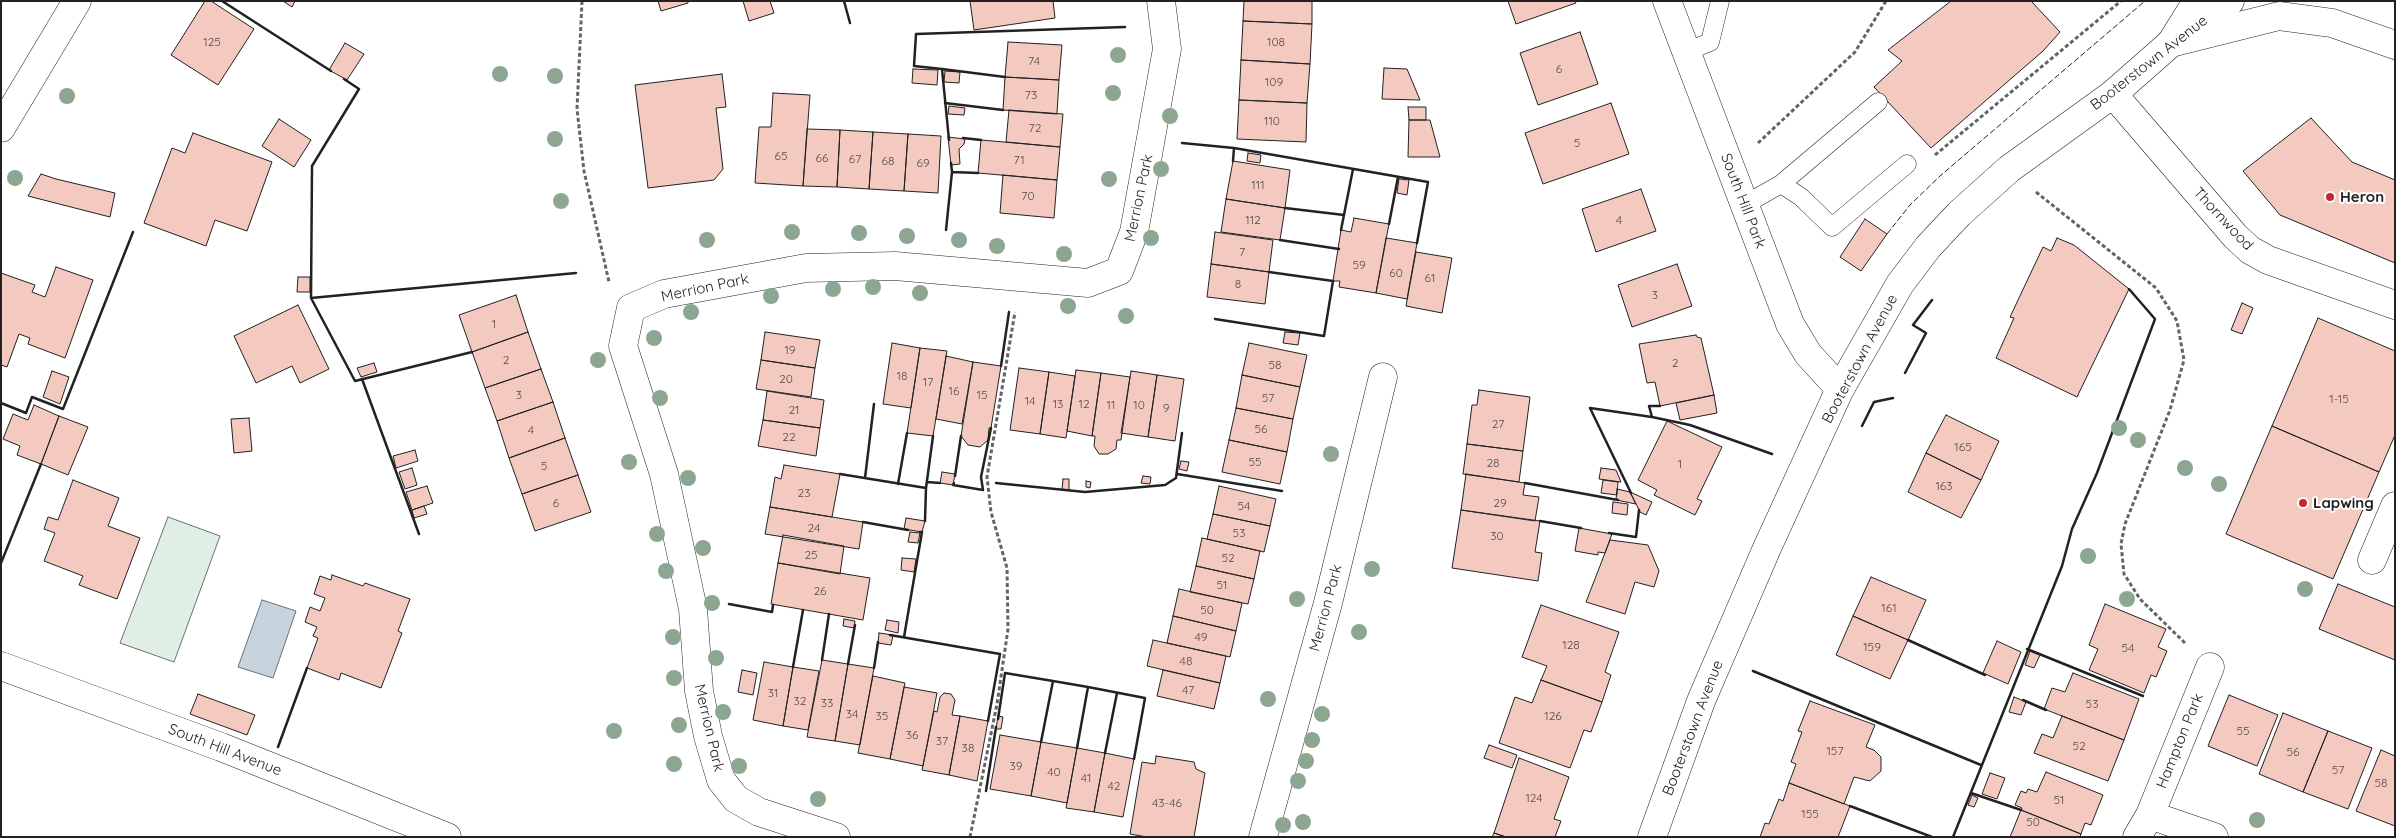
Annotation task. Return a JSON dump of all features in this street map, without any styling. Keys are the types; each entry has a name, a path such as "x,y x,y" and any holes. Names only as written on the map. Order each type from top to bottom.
{"main road":[{"path":"1,128 77,1"},
{"name":"Merrion Park","path":"836,837 760,812 736,799 721,780 708,736 699,691 693,609 664,474 623,346 631,308 664,294 806,268 895,266 1088,283 1119,271 1134,232 1167,49 1161,1"},
{"name":"South Hill Park","path":"1667,1 1790,324 1808,354 1840,389"},
{"path":"2171,43 2197,1"},
{"name":"Booterstown Avenue","path":"1652,837 1701,701 1767,548 1840,389 1900,284 1928,247 1959,214 2009,169 2113,94 2171,43 2230,1"},
{"path":"2171,43 2279,16 2332,23 2395,46"},
{"name":"Thornwood","path":"2113,94 2235,236 2250,250 2268,260 2395,305"},
{"name":"Merrion Park","path":"1263,837 1328,603 1383,377"},
{"path":"2372,560 2395,506"},
{"name":"South Hill Avenue","path":"1,666 221,747 447,837"},
{"name":"Hampton Park","path":"2210,667 2143,826 2214,837"}],"lane":[{"path":"1686,52 1710,42 1720,1"},
{"path":"1744,205 1781,184 1878,102"},
{"path":"1781,184 1801,197 1832,227 1907,164"}],"path":[{"path":"582,1 577,109 584,171 610,287 631,308"},
{"path":"1728,161 1753,147 1854,52 1886,1"},
{"path":"1907,164 1933,156 2122,1"},
{"path":"2009,169 2156,288 2177,321 2184,360 2170,410 2125,524 2121,544 2124,574 2140,600 2210,667"},
{"path":"970,837 996,704 1008,629 1007,568 991,512 988,477 1021,277"}],"green space":[{"path":"168,517 220,536 174,662 120,643"}],"shaded area":[{"path":"262,600 296,611 273,678 238,667"}],"building":[{"path":"205,1 211,1 254,29 218,85 171,55"},
{"path":"283,1 295,1 292,7"},
{"path":"658,1 688,1 688,3 661,11"},
{"path":"743,1 770,1 774,13 749,21"},
{"path":"970,1 1053,1 1055,18 974,30"},
{"path":"1244,1 1312,1 1312,24 1243,21"},
{"path":"1508,1 1575,1 1576,3 1516,24"},
{"path":"1951,1 2031,1 2060,32 2043,51 1931,148 1874,87 1902,61 1888,50"},
{"path":"1243,21 1312,24 1310,64 1241,60"},
{"path":"1580,32 1598,84 1538,105 1520,53"},
{"path":"1008,42 1062,45 1059,80 1005,77"},
{"path":"345,43 364,54 347,80 329,70"},
{"path":"1241,60 1310,64 1307,103 1239,100"},
{"path":"1384,68 1407,69 1420,100 1382,99"},
{"path":"913,69 938,70 937,85 912,83"},
{"path":"945,71 960,72 959,83 944,82"},
{"path":"722,74 726,107 716,108 723,169 714,180 648,188 635,85"},
{"path":"1005,77 1059,80 1057,114 1003,110"},
{"path":"773,93 810,95 803,186 755,183 759,127 771,127"},
{"path":"1239,100 1307,103 1306,142 1237,139"},
{"path":"1611,103 1629,154 1543,184 1525,133"},
{"path":"949,106 965,108 964,115 948,114"},
{"path":"1408,107 1426,107 1426,120 1409,120"},
{"path":"1009,110 1063,114 1060,147 1006,142"},
{"name":"Heron","path":"2311,118 2352,162 2395,180 2395,263 2280,215 2243,171"},
{"path":"279,119 311,140 294,167 262,146"},
{"path":"1409,120 1430,120 1440,157 1408,157"},
{"path":"807,129 840,130 837,187 803,186"},
{"path":"840,130 873,132 869,189 837,187"},
{"path":"873,132 908,134 904,191 869,189"},
{"path":"193,133 272,162 247,231 215,220 206,246 144,223 172,148 185,153"},
{"path":"908,134 941,136 938,193 904,191"},
{"path":"948,137 965,139 964,144 959,149 960,164 951,165"},
{"path":"981,140 1060,147 1057,180 978,173"},
{"path":"1248,153 1261,155 1260,163 1247,161"},
{"path":"1233,161 1290,170 1285,208 1226,199"},
{"path":"41,174 115,193 110,217 28,196"},
{"path":"1003,175 1057,180 1054,218 1000,213"},
{"path":"1399,179 1409,180 1407,195 1397,193"},
{"path":"1641,189 1656,231 1596,252 1582,209"},
{"path":"1226,199 1285,208 1280,240 1221,232"},
{"path":"1354,218 1389,224 1376,293 1339,287 1340,281 1333,281 1341,230 1351,232"},
{"path":"1865,219 1887,234 1861,271 1840,257"},
{"path":"1215,232 1273,240 1269,272 1211,264"},
{"path":"1386,238 1417,243 1407,299 1376,293"},
{"path":"2057,238 2074,245 2129,289 2077,397 1996,358 2014,318 2010,317 2043,247 2051,251"},
{"path":"1416,252 1452,258 1442,313 1406,306"},
{"path":"1211,264 1269,272 1265,304 1207,297"},
{"path":"1677,264 1692,306 1632,327 1618,285"},
{"path":"56,267 93,280 65,358 28,344 30,338 19,334 7,367 1,365 1,273 35,285 32,292 45,297"},
{"path":"298,277 310,277 310,292 297,292"},
{"path":"516,295 528,332 472,352 459,315"},
{"path":"2242,303 2253,308 2242,334 2231,330"},
{"path":"298,305 329,369 300,383 292,366 256,383 234,336"},
{"name":"Lapwing","path":"2318,318 2395,351 2395,435 2379,472 2272,426"},
{"path":"528,332 541,369 485,388 472,352"},
{"path":"765,332 820,340 815,368 761,360"},
{"path":"1285,332 1300,333 1298,345 1283,343"},
{"path":"1696,335 1701,338 1714,395 1660,406 1655,382 1647,383 1639,344"},
{"path":"892,343 920,348 911,408 883,404"},
{"path":"1249,343 1307,355 1300,387 1242,375"},
{"path":"920,348 947,351 933,436 907,433"},
{"path":"946,356 973,362 962,424 936,419"},
{"path":"761,360 815,368 811,397 756,389"},
{"path":"973,362 1001,366 988,440 980,447 968,445 961,436"},
{"path":"374,363 377,372 361,377 357,368"},
{"path":"1019,368 1049,372 1040,434 1010,430"},
{"path":"541,369 553,402 497,421 485,388"},
{"path":"1076,370 1101,373 1092,436 1067,431"},
{"path":"52,371 69,377 60,404 43,397"},
{"path":"1131,371 1157,375 1148,437 1121,433"},
{"path":"1049,372 1075,376 1066,438 1040,434"},
{"path":"1101,373 1130,377 1121,440 1117,440 1116,449 1108,454 1099,454 1094,446 1095,436 1092,436"},
{"path":"1157,375 1184,379 1175,441 1148,437"},
{"path":"1242,375 1300,387 1293,419 1236,408"},
{"path":"1479,390 1530,397 1523,451 1467,444 1472,405 1477,405"},
{"path":"767,391 824,400 820,428 763,420"},
{"path":"1714,395 1717,413 1680,420 1676,403"},
{"path":"553,402 565,438 509,458 497,421"},
{"path":"34,405 59,416 41,464 17,455 20,446 3,439 13,414 28,420"},
{"path":"1236,408 1293,419 1287,452 1229,440"},
{"path":"1946,415 1999,441 1981,480 1926,453"},
{"path":"59,416 88,427 68,475 41,464"},
{"path":"249,418 252,451 234,453 231,419"},
{"path":"763,420 820,428 816,456 758,446"},
{"path":"1667,421 1722,447 1697,499 1702,501 1695,515 1654,495 1657,490 1638,480"},
{"name":"Lapwing","path":"2272,426 2379,472 2333,579 2226,534"},
{"path":"565,438 578,475 522,494 509,458"},
{"path":"1229,440 1287,452 1280,484 1222,472"},
{"path":"1467,444 1523,451 1519,482 1463,474"},
{"path":"415,450 418,461 396,468 393,456"},
{"path":"1926,453 1981,480 1961,518 1908,492"},
{"path":"1181,461 1189,462 1187,471 1179,469"},
{"path":"784,465 840,474 832,517 770,507 775,477 781,479"},
{"path":"412,468 417,485 405,489 399,472"},
{"path":"1601,468 1616,470 1621,482 1599,479"},
{"path":"942,472 955,474 953,485 940,483"},
{"path":"1466,474 1525,483 1523,495 1539,497 1535,521 1461,510"},
{"path":"578,475 591,512 535,531 522,494"},
{"path":"1143,476 1151,477 1150,484 1141,483"},
{"path":"1063,479 1069,479 1069,490 1062,490"},
{"path":"73,480 119,498 108,526 140,538 117,599 79,585 83,576 44,561 55,533 44,529 48,517 58,520"},
{"path":"1603,480 1618,482 1617,495 1601,493"},
{"path":"1086,481 1091,482 1090,488 1086,487"},
{"path":"427,486 433,503 412,510 406,492"},
{"path":"1219,486 1276,499 1270,526 1213,514"},
{"path":"1617,489 1630,492 1636,504 1616,500"},
{"path":"1630,492 1652,502 1646,515 1640,512"},
{"path":"1613,502 1628,504 1627,515 1612,513"},
{"path":"424,506 427,514 414,518 412,510"},
{"path":"770,507 863,522 859,549 765,534"},
{"path":"1461,510 1540,521 1535,552 1542,553 1538,581 1452,568"},
{"path":"1213,514 1270,526 1264,552 1207,539"},
{"path":"906,518 925,521 922,532 904,529"},
{"path":"1579,528 1612,534 1605,553 1598,552 1598,555 1575,551"},
{"path":"910,532 920,533 918,543 908,542"},
{"path":"783,535 844,546 840,574 778,563"},
{"path":"1202,538 1260,551 1254,579 1196,566"},
{"path":"1610,540 1648,545 1659,571 1654,587 1635,582 1625,614 1586,602"},
{"path":"902,558 916,559 914,572 901,570"},
{"path":"778,563 870,578 863,620 771,604"},
{"path":"1196,566 1254,579 1248,604 1190,592"},
{"path":"332,575 363,586 365,583 410,599 398,631 402,633 381,688 341,673 339,680 307,668 318,638 313,636 317,627 305,622 310,607 320,611 325,598 314,594 320,576 331,580"},
{"path":"1871,577 1926,600 1908,640 1853,616"},
{"path":"2338,584 2395,607 2395,660 2319,629"},
{"path":"1179,589 1242,603 1236,631 1173,616"},
{"path":"2105,604 2166,629 2158,647 2167,651 2156,677 2151,675 2144,693 2089,670 2098,649 2089,645"},
{"path":"1541,605 1619,632 1605,672 1611,675 1602,702 1541,680 1547,666 1522,657"},
{"path":"1173,616 1236,631 1230,657 1167,643"},
{"path":"1853,616 1908,640 1890,679 1836,655"},
{"path":"844,619 855,621 854,628 843,626"},
{"path":"887,620 899,622 898,633 885,630"},
{"path":"879,633 893,635 891,645 878,643"},
{"path":"1153,640 1226,656 1220,683 1147,666"},
{"path":"1997,641 2021,652 2008,684 1983,673"},
{"path":"2030,651 2040,655 2034,668 2025,665"},
{"path":"822,660 848,664 835,741 807,737"},
{"path":"764,662 793,667 783,726 753,720"},
{"path":"848,664 874,668 860,745 835,741"},
{"path":"793,667 819,671 808,730 783,726"},
{"path":"742,670 757,673 753,695 738,692"},
{"path":"1163,670 1220,683 1214,709 1157,696"},
{"path":"2073,673 2139,699 2124,740 2044,709 2052,688 2065,692"},
{"path":"873,676 905,683 890,759 858,753"},
{"path":"1541,680 1602,702 1591,732 1584,730 1570,768 1499,743 1515,697 1532,703"},
{"path":"904,687 937,693 923,766 890,759"},
{"path":"944,693 951,694 955,700 952,715 960,716 949,775 922,770 934,711 937,712 940,697"},
{"path":"198,694 255,715 247,735 190,714"},
{"path":"2229,695 2278,715 2257,766 2208,746"},
{"path":"2014,697 2026,702 2021,715 2009,712"},
{"path":"1810,701 1875,725 1866,747 1874,750 1881,757 1881,771 1870,781 1854,777 1844,804 1789,783 1796,764 1791,762 1802,732 1798,731"},
{"path":"2283,713 2328,731 2303,792 2259,774"},
{"path":"960,716 988,721 977,781 949,775"},
{"path":"998,716 1003,717 1001,729 996,729"},
{"path":"2062,716 2124,740 2108,781 2034,753 2042,734 2053,738"},
{"path":"2328,731 2372,748 2348,809 2303,792"},
{"path":"1000,735 1041,742 1031,796 990,789"},
{"path":"1041,742 1077,748 1067,803 1031,796"},
{"path":"1489,745 1517,755 1512,768 1484,758"},
{"path":"1077,748 1105,753 1094,812 1066,808"},
{"path":"2381,750 2395,756 2395,826 2356,811"},
{"path":"1105,753 1134,759 1123,817 1094,812"},
{"path":"1156,756 1194,762 1196,769 1205,773 1194,837 1147,837 1130,834 1142,762 1155,764"},
{"path":"1519,758 1569,777 1554,819 1561,821 1555,837 1506,837 1494,833"},
{"path":"2046,772 2103,795 2091,825 2085,823 2081,834 2021,810 2022,808 2015,805 2021,791 2026,793 2028,789 2037,792"},
{"path":"1990,773 2005,778 1997,799 1982,794"},
{"path":"1789,783 1850,806 1838,837 1760,837 1765,823 1769,824 1779,799 1783,801"},
{"path":"1972,795 1978,798 1974,807 1968,805"},
{"path":"2021,810 2081,834 2080,837 2010,837"},
{"path":"1494,833 1506,837 1492,837"}],"fence":[{"path":"1887,234 1910,205 1940,176 2145,1"}],"wall":[{"path":"222,1 331,71"},
{"path":"844,1 850,23"},
{"path":"949,140 942,69 914,66 916,34 1125,27"},
{"path":"942,69 1005,77"},
{"path":"311,298 312,166 359,89 344,79"},
{"path":"945,103 1003,110"},
{"path":"963,138 981,140"},
{"path":"1182,143 1234,148"},
{"path":"1233,161 1234,148 1428,182 1417,243"},
{"path":"946,230 952,172 951,163"},
{"path":"1341,230 1353,169"},
{"path":"952,172 978,173"},
{"path":"1389,224 1398,177"},
{"path":"1285,208 1344,215"},
{"path":"1,403 26,413 32,397 63,409 133,232"},
{"path":"1280,240 1339,249"},
{"path":"1215,319 1324,336 1333,281 1269,272"},
{"path":"472,352 355,381 311,298 576,273"},
{"path":"1953,837 2062,566 2072,529 2097,473 2155,319 2129,289"},
{"path":"1905,373 1926,333 1913,325 1932,300"},
{"path":"1001,366 1009,312"},
{"path":"362,379 419,534"},
{"path":"1862,426 1874,402 1893,398"},
{"path":"865,478 874,404"},
{"path":"1590,408 1652,417 1649,406 1660,406"},
{"path":"1590,408 1631,493"},
{"path":"1652,417 1690,425 1772,454"},
{"path":"954,483 953,485 983,490 981,477 991,428"},
{"path":"898,484 907,433"},
{"path":"996,483 1085,492 1165,485 1176,478 1182,433"},
{"path":"840,474 926,488 933,436"},
{"path":"955,476 961,436"},
{"path":"1,563 41,464"},
{"path":"1177,474 1282,491"},
{"path":"927,482 940,483"},
{"path":"1525,483 1618,500"},
{"path":"925,521 926,488"},
{"path":"1609,533 1636,537 1639,510"},
{"path":"1540,521 1581,528"},
{"path":"863,522 908,530"},
{"path":"904,637 922,532 920,532"},
{"path":"729,604 772,612 773,605"},
{"path":"793,667 803,610"},
{"path":"822,660 829,614"},
{"path":"848,664 855,625"},
{"path":"890,635 1000,654 988,721"},
{"path":"1908,640 1985,675"},
{"path":"874,668 878,642"},
{"path":"2027,649 2143,696"},
{"path":"278,747 307,668"},
{"path":"1753,671 1981,765"},
{"path":"998,719 1005,673 1053,681"},
{"path":"1041,742 1053,681 1088,687 1145,698 1134,759"},
{"path":"1077,748 1088,687"},
{"path":"1105,753 1117,693"},
{"path":"2023,700 2046,710"},
{"path":"986,791 996,727"},
{"path":"1971,793 2021,810"},
{"path":"1850,806 1932,837"}],"place":[{"name":"Heron","path":"2330,197"},
{"name":"Lapwing","path":"2303,503"}]}
